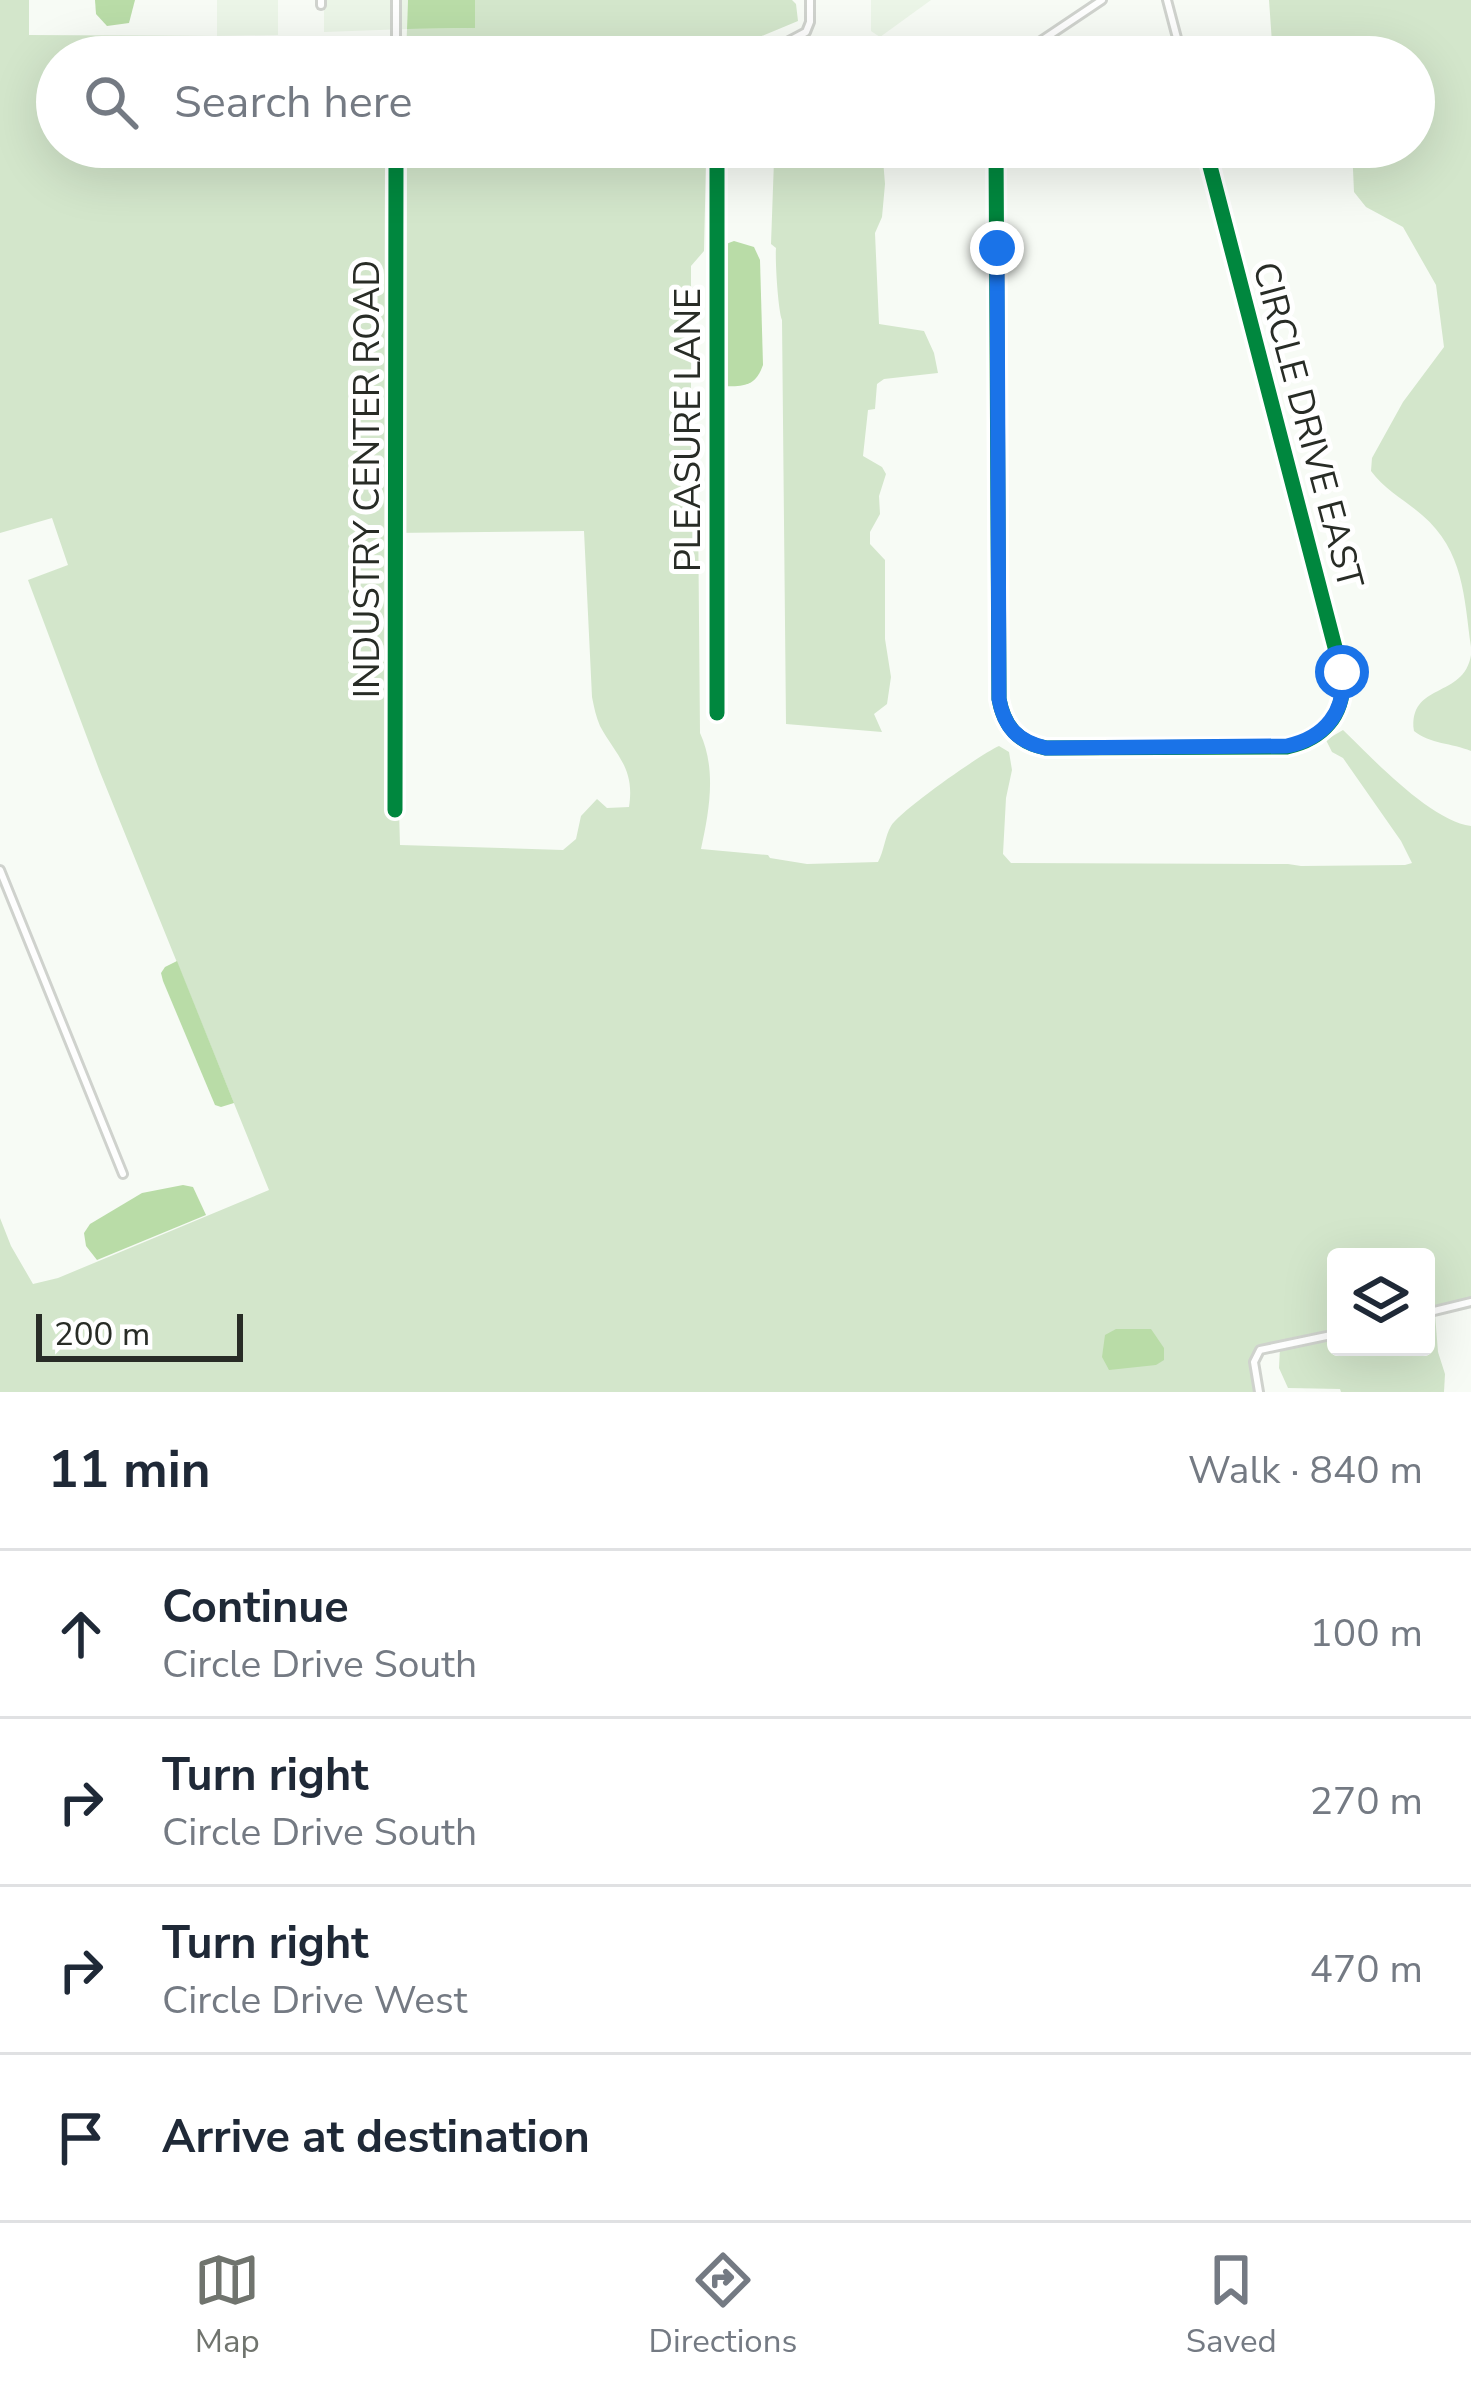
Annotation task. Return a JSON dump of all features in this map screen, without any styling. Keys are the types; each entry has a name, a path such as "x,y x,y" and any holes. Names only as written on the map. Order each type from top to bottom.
{"street":[{"path":"396,0 396,36"},
{"path":"798,36 810,22 810,0"},
{"path":"1048,36 1102,0"},
{"path":"1167,0 1176,36"},
{"name":"INDUSTRY CENTER ROAD","path":"395,810 396,168"},
{"name":"PLEASURE LANE","path":"717,168 717,713"},
{"name":"CIRCLE DRIVE EAST","path":"996,168 999,699 1005,721 1025,742 1046,748 1283,747 1314,737 1334,719 1342,699 1342,672 1210,168"},
{"path":"0,870 123,1174"},
{"path":"1435,1311 1471,1302"},
{"path":"1259,1392 1254,1362 1260,1350 1327,1336"}],"shaded area":[{"path":"0,0 29,0 29,35 217,36 36,36 36,168 706,168 704,251 691,266 691,466 698,504 700,733 710,776 701,849 807,864 878,862 898,818 999,746 1009,752 1012,770 1003,854 1011,863 1412,863 1343,758 1332,752 1326,740 1343,730 1421,801 1471,826 1471,1305 1435,1314 1444,1392 1288,1388 1279,1368 1280,1347 1254,1350 1259,1392 0,1392 0,1218 33,1284 58,1278 269,1190 28,580 68,565 52,518 0,533","holes":["584,531 592,697 600,726 627,772 629,807 607,808 597,799 581,816 576,839 563,850 400,845 391,533"]},
{"path":"95,0 135,0 129,23 107,26 96,14"},
{"path":"217,0 278,0 278,35 217,36"},
{"path":"324,0 408,0 407,29 324,32"},
{"path":"408,0 475,0 475,28 407,29"},
{"path":"475,0 792,0 798,21 762,36 407,36 407,29 475,28"},
{"path":"871,0 931,0 881,36 871,31"},
{"path":"1269,0 1471,0 1471,647 1460,576 1446,544 1422,515 1371,471 1372,458 1403,402 1444,347 1436,285 1403,227 1366,207 1354,192 1353,168 1435,168 1435,36 1272,36"},
{"path":"774,168 884,168 882,217 875,233 879,324 924,331 938,373 884,379 877,384 875,409 868,410 863,456 886,474 879,496 880,514 870,532 870,544 885,560 885,639 891,677 887,704 874,714 882,732 786,724 782,320 776,248 771,244"},
{"path":"734,241 754,247 760,260 763,365 749,383 725,386 719,370 721,253"},
{"path":"1471,655 1471,751 1414,731 1414,715 1428,697 1458,679"},
{"path":"177,961 234,1103 215,1105 163,981 165,967"},
{"path":"193,1187 206,1215 97,1260 86,1246 84,1233 90,1224 142,1193"},
{"path":"1116,1329 1151,1329 1164,1348 1164,1360 1109,1370 1102,1357 1105,1335"}],"cycle path":[{"path":"395,810 396,168"},
{"path":"717,168 717,713"},
{"path":"996,168 999,699 1005,717 1020,737 1046,748 1287,747 1311,738 1329,724 1340,704 1343,678 1210,168"}],"route":[{"path":"997,248 999,699 1010,728 1025,742 1046,748 1287,746 1322,733 1330,723 1342,699 1342,672"}]}
